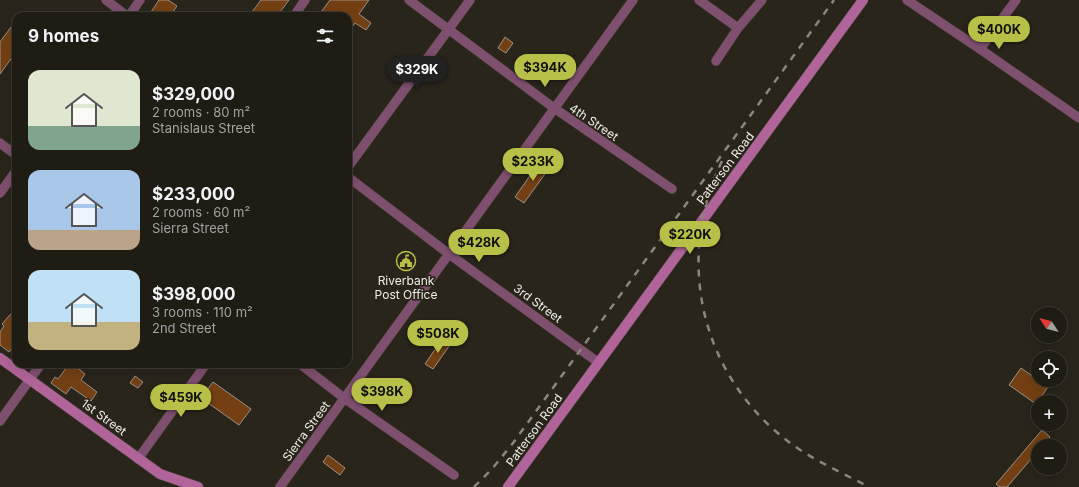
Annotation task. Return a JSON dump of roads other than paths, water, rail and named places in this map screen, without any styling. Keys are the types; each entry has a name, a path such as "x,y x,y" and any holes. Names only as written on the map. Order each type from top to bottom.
{"main road":[{"name":"Patterson Road","path":"508,487 863,0"},
{"name":"1st Street","path":"0,358 12,367"},
{"name":"1st Street","path":"14,368 160,474 198,487"}],"street":[{"path":"106,0 122,12"},
{"path":"131,12 140,0"},
{"path":"297,12 305,0"},
{"name":"4th Street","path":"409,0 554,108 672,189"},
{"path":"352,162 470,0"},
{"name":"Sierra Street","path":"280,487 633,0"},
{"path":"698,0 738,28"},
{"path":"716,61 738,28 762,0"},
{"path":"907,0 1079,118"},
{"path":"980,49 1016,0"},
{"path":"0,143 12,152"},
{"path":"0,193 12,176"},
{"name":"3rd Street","path":"352,180 449,254 599,362"},
{"path":"0,421 38,368"},
{"path":"138,459 203,368"},
{"path":"305,368 344,398 454,475"}],"railway":[{"path":"474,487 492,469 513,443 834,0"},
{"path":"722,161 708,198 700,236 699,274 704,312 715,347 733,381 756,412 785,439 815,459 869,487"}],"place":[{"name":"Riverbank Post Office","path":"406,261"}]}
